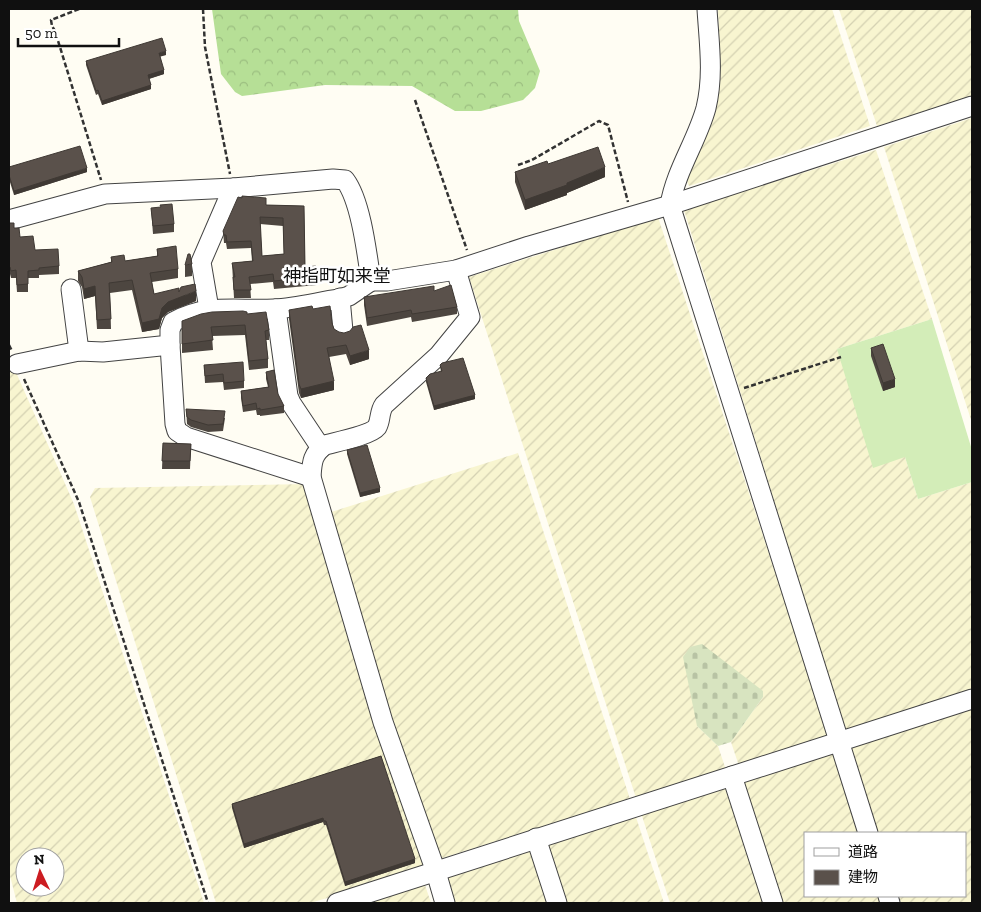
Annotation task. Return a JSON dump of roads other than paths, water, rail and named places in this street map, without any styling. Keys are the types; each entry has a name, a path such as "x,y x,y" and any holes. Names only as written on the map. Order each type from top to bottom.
{"street":[{"path":"707,9 711,78 706,109 672,190 670,205 868,832"},
{"path":"311,477 186,437 177,431 170,345 170,330 173,322 209,309 276,309 340,298 349,296 371,281 387,281 464,267 670,205 972,106"},
{"path":"9,220 105,194 233,188 333,179 345,180 352,190 359,215 371,281"},
{"path":"209,309 201,262 233,188"},
{"path":"445,903 436,872 383,722 311,477 312,459 321,448 325,445 370,432 377,427 380,410 384,405 439,356 470,317 464,267"},
{"path":"71,289 79,351"},
{"path":"340,298 343,331"},
{"path":"276,309 288,396 321,448"},
{"path":"18,364 79,351 103,352 170,345"},
{"path":"337,903 972,699"},
{"path":"732,776 773,903"},
{"path":"536,838 557,903"}],"district":[{"name":"神指町如来堂","path":"337,276"}]}
